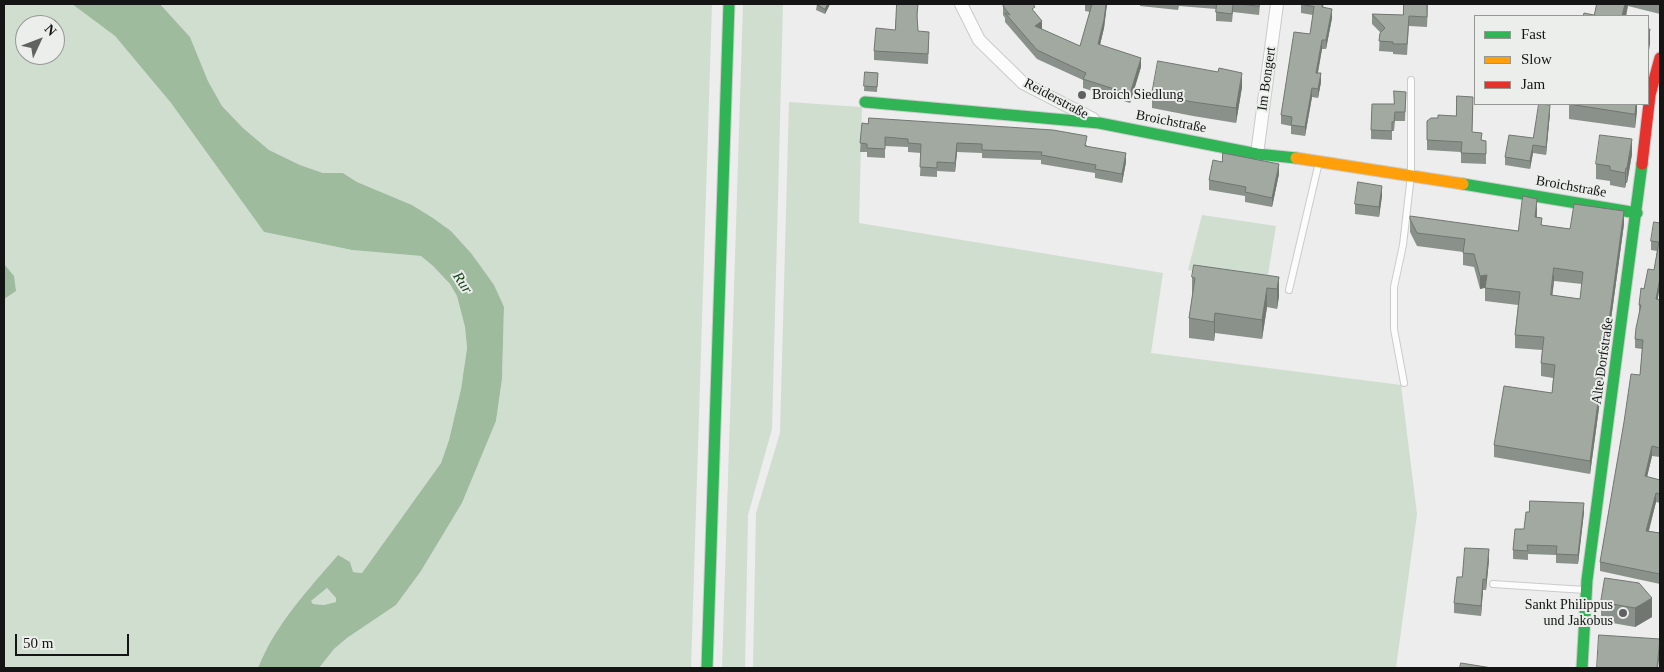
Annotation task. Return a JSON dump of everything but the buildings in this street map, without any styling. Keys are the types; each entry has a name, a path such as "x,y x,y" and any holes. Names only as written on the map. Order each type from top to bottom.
{"street":[{"path":"706,668 729,4"},
{"name":"Reiderstraße","path":"961,4 979,40 1023,83 1100,122"},
{"name":"Im Bongert","path":"1257,154 1277,4"},
{"name":"Alte Dorfstraße","path":"1649,105 1660,58"},
{"name":"Broichstraße","path":"865,102 976,113 1100,122 1257,154 1411,174 1638,213"},
{"name":"Alte Dorfstraße","path":"1582,668 1586,590 1638,213 1649,105"}],"lane":[{"path":"1404,383 1394,329 1394,287 1404,245 1411,174 1411,80"},
{"path":"1289,290 1319,161"},
{"path":"1493,584 1586,590"}],"shaded area":[{"path":"4,4 72,4 115,36 171,103 264,232 352,250 421,256 450,284 457,296 465,327 467,348 461,389 449,440 441,463 362,573 353,572 338,555 283,622 273,637 258,668 4,668"},
{"path":"160,4 712,4 691,668 319,668 334,649 347,638 396,605 421,571 462,503 496,421 502,379 504,307 471,253 451,231 433,218 412,205 357,182 343,173 323,173 300,165 269,150 243,128 222,106 208,81 190,37"},
{"path":"743,4 783,4 772,429 748,515 745,668 722,668"},
{"path":"789,102 862,107 859,223 1163,273 1151,353 1401,385 1417,514 1396,668 753,668 756,513 780,433"},
{"path":"1202,215 1276,226 1267,281 1188,270"},
{"path":"327,588 336,598 336,602 324,605 313,604 311,601"}],"water":[{"name":"Rur","path":"72,4 160,4 190,37 208,81 222,106 243,128 269,150 300,165 323,173 343,173 357,182 412,205 433,218 451,231 471,253 494,285 504,307 502,379 496,421 462,503 421,571 396,605 347,638 334,649 319,668 258,668 283,622 304,594 338,555 350,562 353,572 362,573 441,463 449,440 461,389 467,348 465,327 457,296 450,284 421,256 352,250 264,232 171,103 115,36","holes":["327,588 336,598 336,602 324,605 313,604 311,601"]},
{"path":"4,264 14,276 16,291 4,299"}],"traffic: fast":[{"path":"707,668 729,4"},
{"path":"865,102 1099,123 1257,154 1296,158"},
{"path":"1582,668 1587,580 1642,164"},
{"path":"1463,184 1637,213"}],"traffic: slow":[{"path":"1296,158 1463,184"}],"traffic: jam":[{"path":"1649,104 1660,58"},
{"path":"1642,164 1649,105"}],"place":[{"name":"Broich Siedlung","path":"1082,95"},
{"name":"Sankt Philippus und Jakobus","path":"1623,613"}]}
